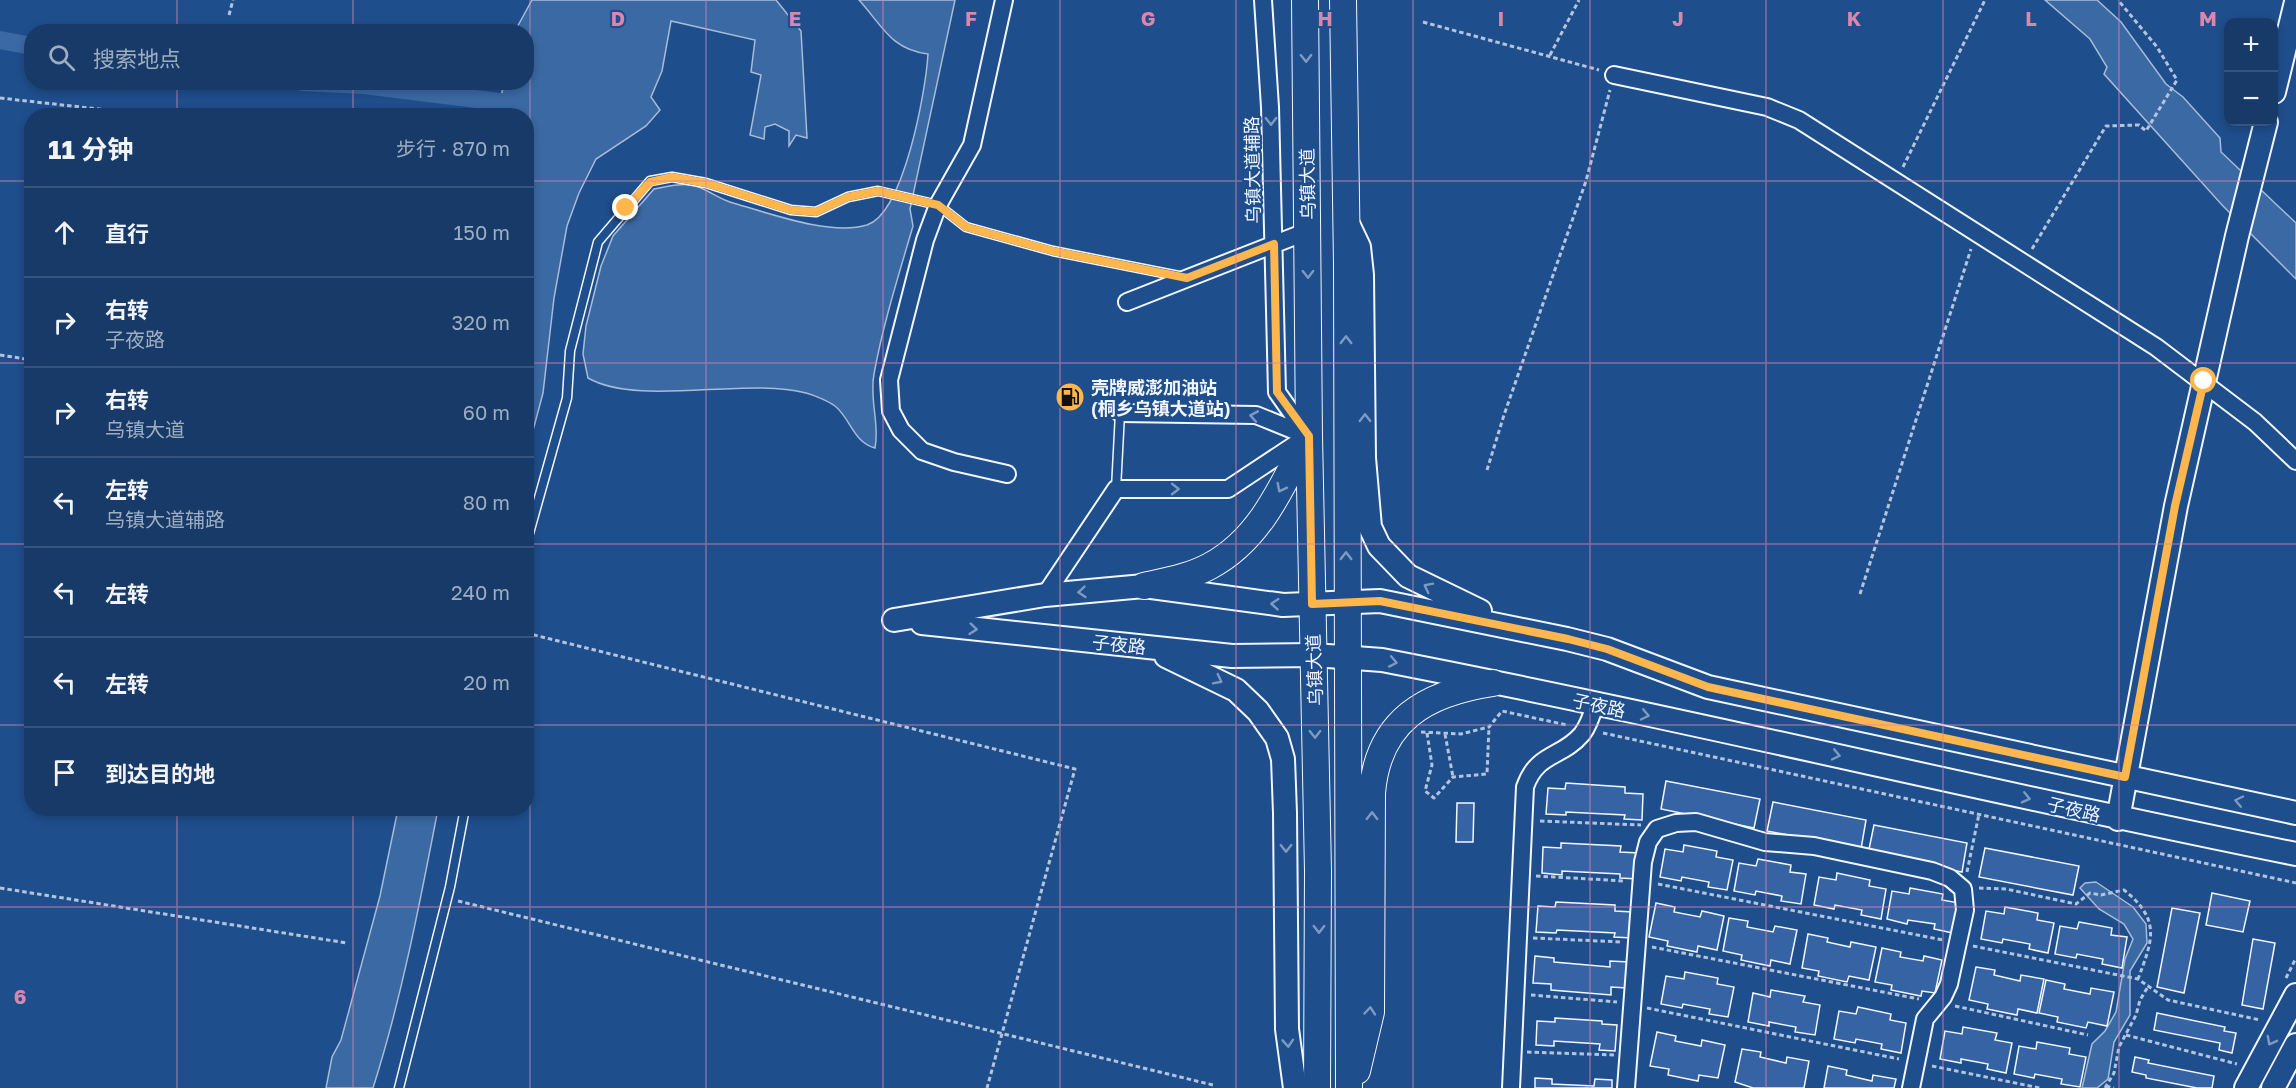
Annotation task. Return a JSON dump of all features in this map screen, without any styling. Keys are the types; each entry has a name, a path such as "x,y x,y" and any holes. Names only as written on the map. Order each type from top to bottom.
{"main road":[{"name":"乌镇大道","path":"1305,0 1309,436 1319,936 1317,1088"},
{"name":"乌镇大道","path":"1343,0 1350,1088"},
{"path":"2278,76 2296,2"},
{"path":"2118,819 2175,506 2237,236 2265,126"},
{"path":"1307,137 1345,137"},
{"path":"1346,220 1359,247 1362,275 1365,458 1370,527 1378,546 1408,576 1426,587 1520,629"},
{"path":"1045,595 1144,586 1182,577 1210,566 1232,551 1256,529 1270,509 1309,436"},
{"path":"1144,586 1257,602 1312,604 1380,601 1607,649 1708,687 2296,813"},
{"name":"子夜路","path":"1045,595 894,620 1232,656 1314,655 1382,660 1916,772 2118,819 2296,854"},
{"path":"1145,647 1236,690 1258,711 1277,738 1282,759 1285,813 1288,1050 1295,1088"},
{"path":"1350,1088 1368,1033 1371,1012 1373,776 1385,743 1396,727 1412,711 1448,692 1493,683"},
{"path":"2246,1088 2296,995"},
{"path":"2273,1088 2296,1045"}],"street":[{"path":"1004,0 972,145 938,205 925,240 889,380 891,411 901,430 922,451 954,462 1007,474"},
{"name":"乌镇大道辅路","path":"1263,0 1270,106 1277,392 1309,436"},
{"path":"1614,75 1767,107 1799,120 2156,347 2204,381 2296,461"},
{"path":"1127,302 1308,231"},
{"path":"1120,413 1256,415 1309,436"},
{"path":"1045,595 1116,489 1228,489 1309,436"},
{"path":"1511,1088 1520,937 1525,787 1531,772 1547,757 1569,745 1585,729 1595,704"},
{"path":"1626,1088 1642,881 1648,842 1657,830 1676,823 1696,822 1765,842 1814,846 1932,872 1950,878 1963,890 1965,910 1949,984 1925,1019 1911,1088"}],"lane":[{"path":"534,516 567,398 570,351 598,242 650,182 672,177 694,181 791,210 816,212 848,197 878,191 938,205 966,227 1053,251 1187,278"},
{"path":"1116,489 1120,413"},
{"path":"399,1088 448,898 463,816"}],"path":[{"path":"229,15 233,0"},
{"path":"1550,55 1579,0"},
{"path":"1896,182 1985,0"},
{"path":"2023,263 2106,126 2139,125 2146,131 2177,80 2157,47 2118,0"},
{"path":"1423,22 1550,55 1614,75 1586,181 1487,471"},
{"path":"0,98 89,108"},
{"path":"1860,594 1976,233"},
{"path":"0,355 24,359"},
{"path":"534,635 1075,768 987,1088"},
{"path":"1427,733 1432,765 1425,791 1434,798 1453,777 1486,774 1489,727 1502,711 2296,883"},
{"path":"1396,727 1445,734 1461,734 1489,727"},
{"path":"1445,734 1453,777"},
{"path":"1979,814 1963,890 2006,889 2076,904 2090,892 2101,895 2124,890 2149,917 2152,933 2138,979"},
{"path":"1524,820 1638,824 1657,830"},
{"path":"1522,875 1642,881 1958,943 2138,979 2168,1000 2264,1021"},
{"path":"0,888 347,943"},
{"path":"448,898 1213,1084 1213,1088"},
{"path":"1520,937 1637,943 1665,951 1938,1003 2088,1035"},
{"path":"2114,1088 2105,1087 2114,1073 2119,1047 2149,985"},
{"path":"1517,994 1632,1004 1689,1018 2040,1088"},
{"path":"2126,1035 2240,1065"},
{"path":"1514,1051 1628,1056"}],"water":[{"path":"532,0 776,0 801,31 807,138 796,135 789,146 789,131 775,124 765,127 764,139 750,135 761,75 751,72 755,40 671,21 662,71 651,97 660,110 646,126 596,159 579,193 567,226 554,298 543,393 534,427 534,108 499,108 502,90 534,90 534,24 519,24"},
{"path":"859,0 955,0 910,209 913,226 874,374 875,448 857,436 835,406 806,393 753,388 635,390 610,386 588,378 583,354 586,326 601,266 613,236 654,189 691,185 727,201 817,226 852,228 867,225 880,216 892,198 911,148 923,94 928,54 904,47 896,41"},
{"path":"2045,0 2097,0 2121,22 2166,84 2183,97 2220,138 2221,152 2296,223 2296,279 2223,206 2104,74 2107,67 2090,39"},
{"path":"397,816 437,816 402,984 373,1088 326,1088 332,1057 341,1040 380,896"},
{"path":"2096,882 2133,907 2146,924 2147,943 2130,971 2130,1015 2114,1042 2108,1079 2097,1088 2082,1088 2092,1044 2105,1031 2116,1012 2125,959 2133,939 2124,924 2099,909 2080,888 2085,883"}],"building":[{"path":"1666,781 1760,799 1754,828 1661,809"},
{"path":"1566,783 1625,787 1625,793 1643,794 1642,820 1624,819 1625,815 1566,812 1566,815 1546,814 1548,788 1565,789"},
{"path":"1773,802 1866,820 1861,849 1767,831"},
{"path":"1457,803 1474,803 1473,842 1456,842"},
{"path":"1874,825 1967,843 1962,872 1868,854"},
{"path":"1561,843 1621,846 1620,852 1639,853 1638,879 1620,878 1620,874 1562,871 1562,875 1542,873 1543,847 1561,848"},
{"path":"1684,845 1717,851 1716,857 1733,860 1727,890 1708,887 1709,882 1682,877 1681,881 1660,877 1665,849 1683,852"},
{"path":"1985,848 2079,866 2073,895 1979,877"},
{"path":"1758,859 1791,865 1790,872 1806,874 1801,904 1781,901 1782,896 1756,891 1755,895 1734,891 1739,863 1756,866"},
{"path":"1837,873 1870,880 1869,886 1886,889 1881,919 1861,915 1862,910 1835,905 1834,909 1814,905 1819,877 1836,880"},
{"path":"1910,888 1943,894 1942,900 1959,903 1953,933 1934,929 1935,924 1908,920 1907,924 1887,919 1892,891 1909,894"},
{"path":"2212,893 2250,901 2243,932 2206,925"},
{"path":"1556,902 1615,905 1615,911 1633,912 1632,938 1614,937 1615,933 1557,930 1556,933 1536,932 1538,906 1555,907"},
{"path":"1656,903 1675,907 1674,912 1700,917 1702,911 1724,916 1717,950 1698,946 1697,952 1667,946 1668,941 1649,937"},
{"path":"2005,907 2038,913 2037,920 2054,923 2048,953 2029,949 2030,944 2003,939 2002,943 1981,939 1986,911 2004,914"},
{"path":"2172,908 2200,913 2184,993 2157,987"},
{"path":"1729,918 1748,921 1747,927 1773,932 1775,926 1797,930 1790,964 1771,960 1770,966 1741,960 1742,955 1723,951"},
{"path":"2079,922 2112,928 2111,935 2127,937 2122,968 2102,964 2103,959 2077,954 2076,958 2055,954 2060,926 2077,929"},
{"path":"1808,934 1828,938 1827,942 1850,947 1851,942 1876,947 1869,980 1849,976 1847,982 1818,976 1819,971 1802,968"},
{"path":"2253,939 2275,943 2263,1009 2242,1005"},
{"path":"1882,948 1901,952 1900,957 1923,961 1924,956 1942,960 1935,993 1922,991 1921,996 1891,990 1892,985 1875,982"},
{"path":"1535,956 1554,958 1554,962 1610,967 1610,961 1629,962 1627,988 1611,987 1611,995 1551,990 1551,984 1533,983"},
{"path":"1976,967 1995,970 1994,975 2020,981 2021,975 2044,979 2037,1013 2018,1009 2017,1015 1987,1009 1988,1004 1969,1000"},
{"path":"1685,972 1718,978 1717,984 1734,987 1728,1017 1709,1014 1710,1009 1683,1004 1682,1008 1661,1004 1666,976 1684,979"},
{"path":"2046,980 2065,984 2064,989 2090,994 2091,988 2114,992 2107,1026 2088,1022 2086,1028 2057,1022 2058,1017 2039,1013"},
{"path":"1771,990 1805,996 1803,1002 1820,1005 1815,1035 1795,1032 1796,1027 1769,1022 1769,1026 1748,1022 1753,993 1770,997"},
{"path":"1858,1007 1891,1014 1890,1020 1906,1023 1901,1053 1881,1049 1882,1044 1856,1039 1855,1043 1834,1039 1839,1011 1856,1014"},
{"path":"2157,1013 2225,1027 2224,1031 2236,1033 2232,1053 2219,1050 2220,1043 2154,1030"},
{"path":"1555,1018 1602,1021 1602,1024 1617,1025 1615,1051 1599,1050 1600,1044 1554,1041 1554,1046 1536,1045 1537,1021 1555,1022"},
{"path":"1963,1027 1997,1033 1995,1040 2012,1043 2006,1073 1987,1069 1988,1064 1961,1059 1961,1063 1940,1059 1945,1031 1962,1034"},
{"path":"1657,1032 1676,1036 1675,1041 1701,1046 1702,1040 1725,1045 1718,1078 1699,1075 1698,1081 1668,1075 1669,1069 1650,1066"},
{"path":"2037,1042 2070,1048 2069,1054 2086,1057 2080,1087 2061,1084 2062,1079 2035,1074 2034,1078 2014,1074 2019,1046 2036,1049"},
{"path":"1742,1049 1761,1052 1760,1057 1786,1063 1787,1057 1809,1061 1804,1088 1753,1088 1735,1082"},
{"path":"2135,1057 2149,1060 2148,1063 2214,1076 2212,1088 2197,1088 2146,1078 2146,1075 2132,1072"},
{"path":"1828,1066 1847,1070 1846,1075 1872,1081 1873,1075 1896,1079 1894,1088 1824,1088"},
{"path":"1535,1078 1552,1079 1552,1084 1594,1086 1595,1079 1612,1080 1612,1088 1535,1088"}],"waterway":[{"path":"0,40 24,44"},
{"path":"404,90 524,105"}],"place":[{"name":"壳牌威澎加油站 (桐乡乌镇大道站)","path":"1070,397"}],"route":[{"path":"626,208 650,182 672,177 706,183 791,210 816,212 848,197 878,191 938,205 966,227 1053,251 1117,262 1187,278 1274,244 1277,392 1309,436 1312,604 1380,601 1568,639 1607,649 1708,687 2125,777 2175,506 2204,381"}]}
